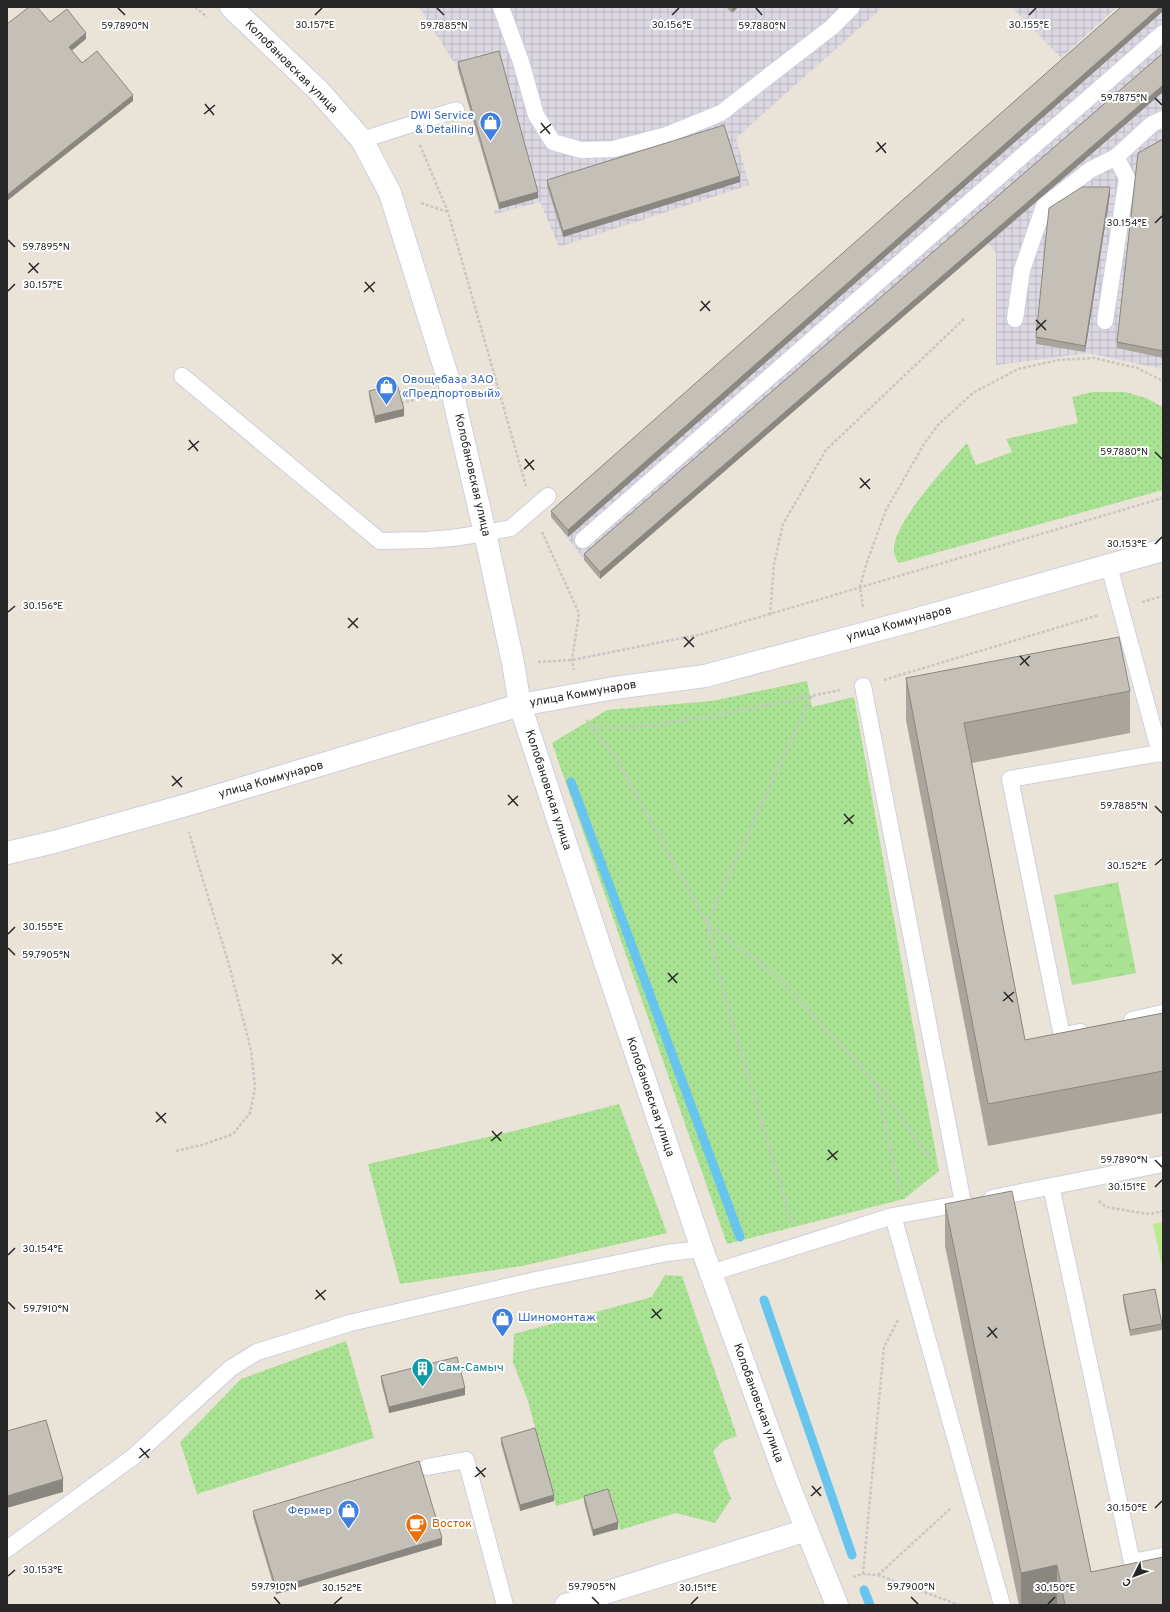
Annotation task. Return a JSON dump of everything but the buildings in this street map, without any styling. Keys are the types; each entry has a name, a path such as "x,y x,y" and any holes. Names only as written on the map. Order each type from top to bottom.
{"street":[{"name":"Колобановская улица","path":"235,8 319,91 362,140 390,193 452,391 485,533 513,663 520,705 606,968 702,1249 787,1481 837,1605"},
{"name":"улица Коммунаров","path":"7,853 54,842 183,806 520,705 614,688 705,676 894,626 1163,550"},
{"path":"574,1604 807,1530"}],"lane":[{"path":"501,7 521,62 536,115 553,142 581,150 613,149 652,139 667,135 721,113 832,27 852,7"},
{"path":"583,540 1163,33"},
{"path":"362,140 456,110"},
{"path":"1015,319 1022,270 1044,206 1090,170 1116,157 1152,124 1163,118"},
{"path":"1105,320 1127,178 1116,157"},
{"path":"182,376 380,541 427,540 485,533 511,528 548,496"},
{"path":"1093,1029 1062,1036 1010,779 1161,753 1109,566"},
{"path":"863,686 963,1203"},
{"path":"1116,1024 1163,1013"},
{"path":"711,1273 893,1216 1163,1164"},
{"path":"1051,1186 1132,1562 1163,1556"},
{"path":"893,1216 1002,1605"},
{"path":"7,1549 133,1457 231,1368 257,1352 350,1323 536,1280 667,1254 702,1249"},
{"path":"427,1467 466,1460 505,1605"}],"path":[{"path":"411,125 448,212 532,510 579,612 572,660"},
{"path":"770,615 774,564 783,524 826,450 964,319"},
{"path":"860,586 886,510 924,444 938,425 973,393 1018,369 1058,360 1087,358 1094,358 1137,368 1163,381"},
{"path":"401,403 424,397"},
{"path":"513,663 572,660 702,634 770,615 860,586 1163,498"},
{"path":"591,726 626,728 654,725 723,714 863,686 1120,608"},
{"path":"707,924 813,696"},
{"path":"584,718 615,756 707,924 724,994 798,1246"},
{"path":"176,1151 202,1145 233,1134 250,1114 255,1088 251,1050 228,961 199,867 183,806"},
{"path":"707,924 776,975 876,1083 931,1159"},
{"path":"876,1083 904,1202 893,1216"},
{"path":"1077,1181 1106,1207 1150,1214 1163,1211"},
{"path":"863,1574 884,1347 903,1310 918,1306"},
{"path":"878,1575 951,1508 973,1502"},
{"path":"848,1578 863,1574 878,1575 958,1605"}],"shaded area":[{"path":"419,7 883,7 736,138 749,185 559,247 540,202 495,214 494,210 499,209 458,69"},
{"path":"1012,7 1117,7 1061,58"},
{"path":"1163,7 1163,369 1088,353 996,365 996,253 988,243 600,579 551,517"}],"green space":[{"path":"1092,392 1125,392 1146,398 1163,407 1163,490 899,563 894,551 896,540 902,526 911,511 935,479 967,443 976,465 1012,452 1006,439 1078,423 1072,397"},
{"path":"807,681 812,707 854,697 939,1171 904,1199 727,1244 552,743 607,710 712,701"},
{"path":"1118,882 1136,973 1072,985 1054,895"},
{"path":"619,1104 667,1233 522,1266 400,1284 368,1164 510,1132"},
{"path":"1163,1222 1163,1271 1153,1224"},
{"path":"665,1275 682,1276 737,1436 723,1441 713,1451 731,1499 715,1523 676,1513 620,1530 609,1491 556,1506 528,1401 513,1362 514,1334 652,1297"},
{"path":"346,1341 374,1438 197,1494 180,1442 241,1379"}],"waterway":[{"path":"571,782 740,1237"},
{"path":"764,1300 852,1555"},
{"path":"864,1590 870,1605"}],"place":[{"name":"DWi Service & Detailing","path":"490,142"},
{"name":"Овощебаза ЗАО «Предпортовый»","path":"386,406"},
{"name":"Шиномонтаж","path":"502,1338"},
{"name":"Сам-Самыч","path":"423,1388"},
{"name":"Фермер","path":"348,1530"},
{"name":"Восток","path":"417,1544"}]}
